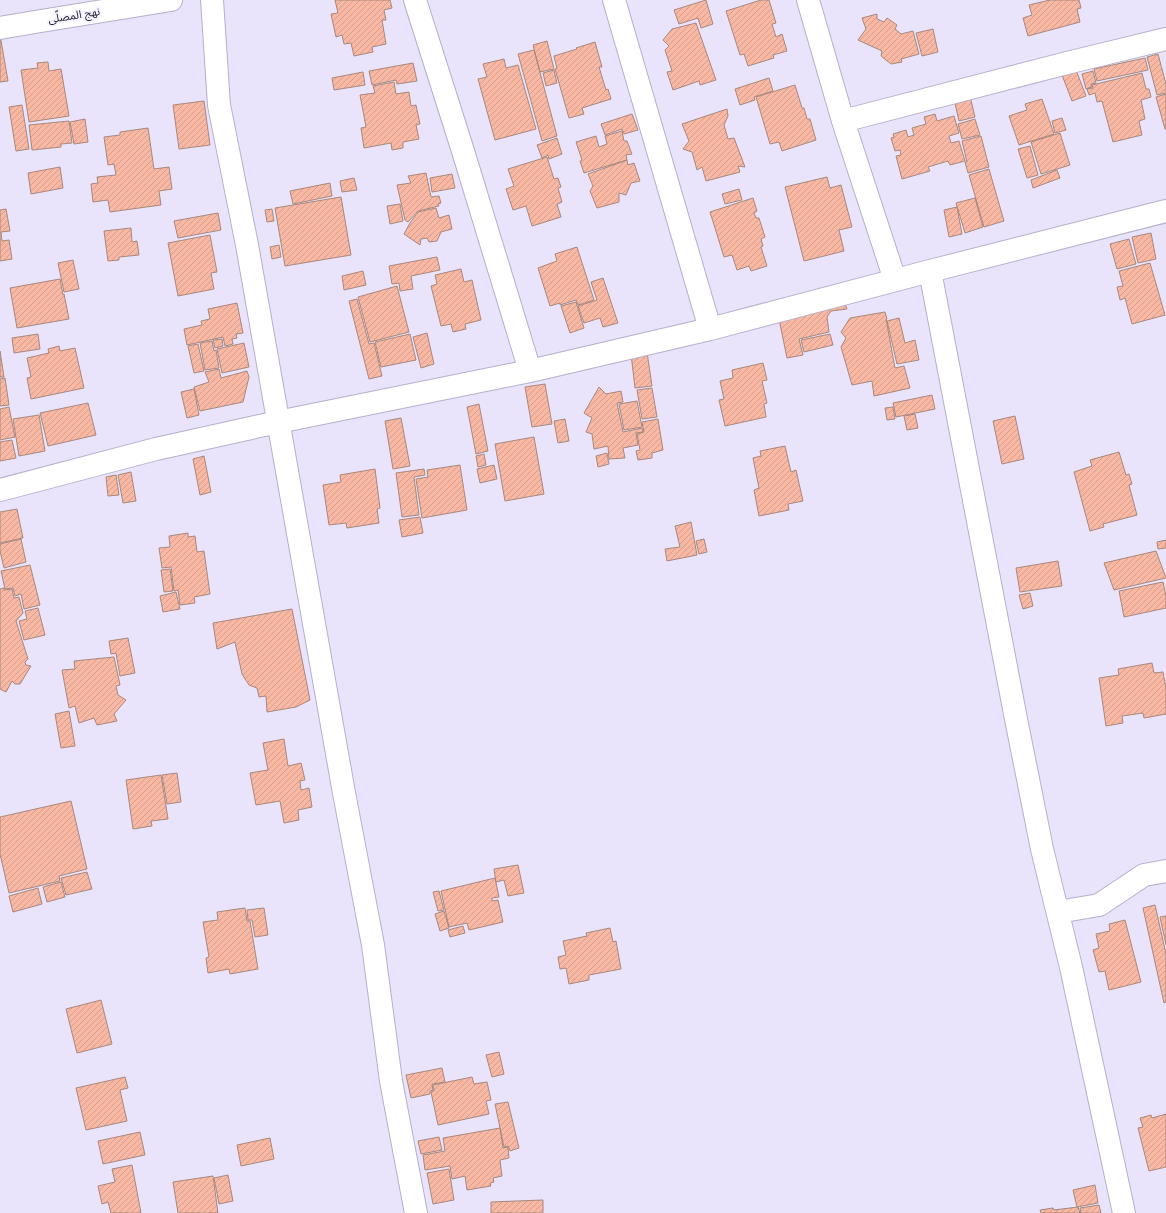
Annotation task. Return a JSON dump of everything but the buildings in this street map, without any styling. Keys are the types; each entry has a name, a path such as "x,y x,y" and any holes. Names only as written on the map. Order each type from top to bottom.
{"street":[{"name":"نهج المصلّى","path":"0,28 41,20 172,0"},
{"path":"212,0 219,104 247,245 344,793 373,945 391,1081 416,1213"},
{"path":"415,0 530,371"},
{"path":"614,0 710,329"},
{"path":"808,0 843,121 895,280"},
{"path":"843,121 1166,39"},
{"path":"0,490 156,449 278,422 530,371 710,329 930,270 1166,211"},
{"path":"930,270 1017,727 1042,849 1072,974 1124,1213"},
{"path":"1058,912 1099,905 1144,875 1166,871"}]}
